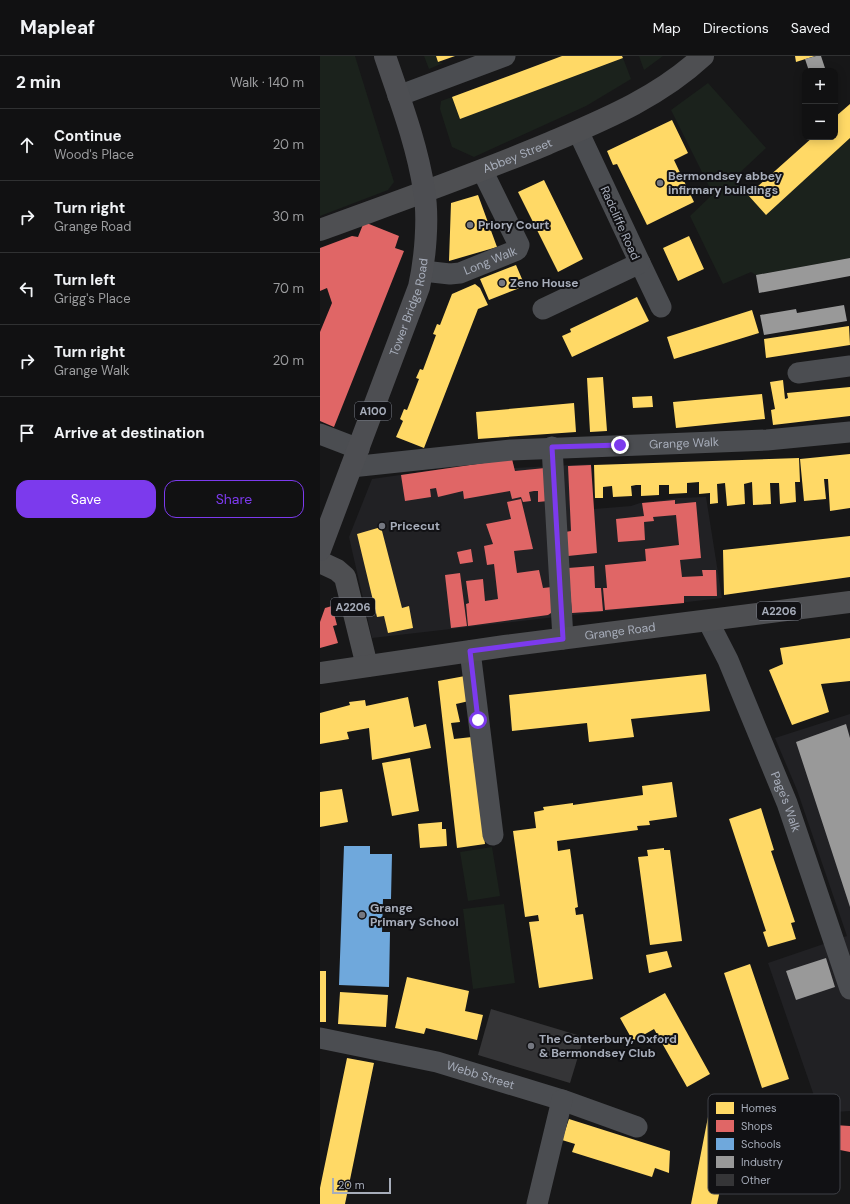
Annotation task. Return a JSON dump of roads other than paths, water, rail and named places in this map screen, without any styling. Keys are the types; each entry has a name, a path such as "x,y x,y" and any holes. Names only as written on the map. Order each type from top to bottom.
{"highway":[{"name":"Tower Bridge Road","path":"320,550 419,287 423,271 425,243 424,191 415,149 385,56"}],"main road":[{"name":"Abbey Street","path":"320,230 482,170 605,120 649,96 673,80 703,56"},
{"name":"A2206","path":"320,562 339,571 345,577 367,666"},
{"name":"Grange Road","path":"320,673 470,651 850,602"}],"street":[{"path":"398,96 505,56"},
{"name":"Radcliffe Road","path":"543,308 640,263 578,131"},
{"name":"Long Walk","path":"423,271 450,274 460,273 517,250 519,245 482,170"},
{"path":"640,263 661,307"},
{"path":"798,373 850,366"},
{"name":"Grange Walk","path":"355,458 552,447 767,440 850,432"},
{"path":"320,434 355,458"},
{"path":"552,447 563,639"},
{"name":"Page's Walk","path":"708,621 731,668 787,803 850,989"},
{"path":"470,651 493,835"},
{"name":"Webb Street","path":"320,1038 437,1062 562,1100 637,1127"},
{"path":"537,1204 562,1100"}],"place":[{"name":"Bermondsey abbey infirmary buildings","path":"660,183"},
{"name":"Priory Court","path":"470,225"},
{"name":"Zeno House","path":"502,283"},
{"name":"Pricecut","path":"382,526"},
{"name":"Grange Primary School","path":"362,915"},
{"name":"The Canterbury, Oxford & Bermondsey Club","path":"531,1046"}]}
